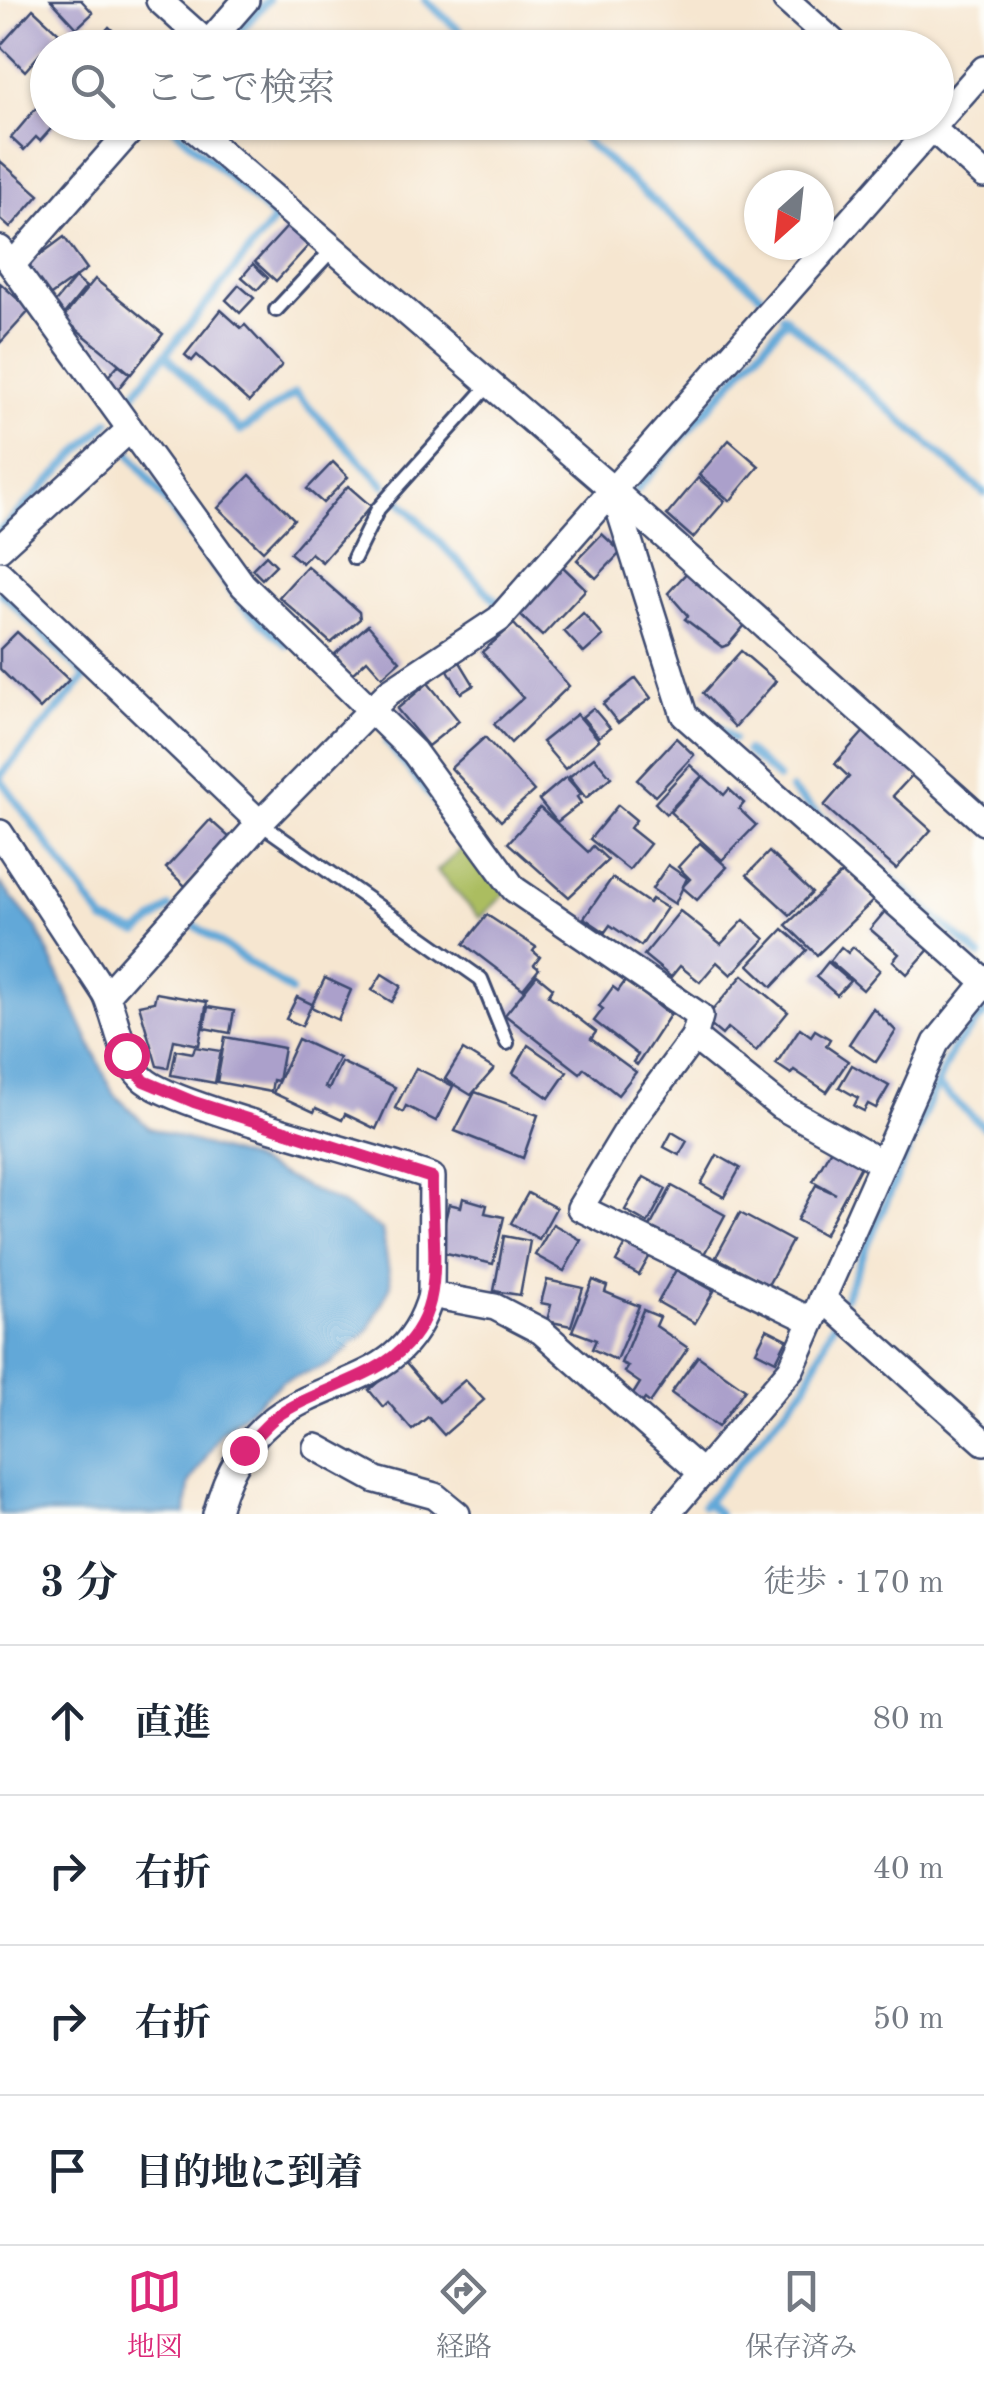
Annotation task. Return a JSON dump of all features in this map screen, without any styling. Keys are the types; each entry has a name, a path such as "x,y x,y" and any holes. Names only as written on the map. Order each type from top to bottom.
{"street":[{"path":"158,0 189,30"},
{"path":"220,30 246,0"},
{"path":"786,0 820,30"},
{"path":"954,100 984,69"},
{"path":"120,140 7,256 243,586 414,752 514,889 700,1016 694,1037 637,1114 580,1208 816,1309 984,1442"},
{"path":"207,140 613,490 984,822"},
{"path":"106,994 260,823 389,692 499,619 916,140"},
{"path":"944,140 984,174"},
{"path":"0,548 130,430"},
{"path":"613,490 684,715 984,982 936,1043 790,1369 679,1510"},
{"path":"0,574 260,823"},
{"path":"0,833 106,994 126,1055 144,1081 194,1102 432,1178 432,1296 426,1317 407,1344 371,1374 276,1417 244,1450 224,1484 216,1514"},
{"path":"694,1037 780,1106 880,1162"},
{"path":"432,1296 495,1308 541,1331 704,1474"},
{"path":"316,1447 376,1480 435,1496 457,1514"}],"lane":[{"path":"276,310 332,249"},
{"path":"354,558 378,508 490,384"},
{"path":"260,823 481,979 508,1044"}],"green space":[{"path":"467,844 506,893 480,918 437,871"}],"water":[{"path":"0,883 37,928 113,1093 149,1128 246,1158 340,1203 382,1230 391,1285 368,1331 331,1364 283,1381 221,1433 189,1484 186,1514 0,1514"}],"building":[{"path":"51,0 81,0 93,13 77,28"},
{"path":"33,9 56,30 30,30 30,65 25,71 0,46"},
{"path":"30,115 30,140 33,140 24,150 11,138"},
{"path":"0,161 39,195 10,228 0,219"},
{"path":"287,227 308,246 276,281 255,262"},
{"path":"64,237 87,269 48,297 25,266"},
{"path":"253,264 268,278 257,290 242,277"},
{"path":"75,278 86,287 64,314 53,305"},
{"path":"95,279 163,334 131,374 63,318"},
{"path":"0,283 30,310 0,343"},
{"path":"239,285 254,298 240,313 226,300"},
{"path":"221,310 241,328 245,325 282,365 249,402 197,355 192,361 185,355"},
{"path":"118,365 130,374 118,389 106,379"},
{"path":"729,440 759,466 730,501 699,475"},
{"path":"333,462 348,477 323,503 307,489"},
{"path":"250,475 294,519 263,551 218,508"},
{"path":"698,478 725,501 693,538 667,515"},
{"path":"348,486 371,506 322,562 311,553 302,563 290,553"},
{"path":"602,534 621,552 596,578 577,560"},
{"path":"266,555 276,565 262,579 252,569"},
{"path":"307,566 359,612 360,619 331,643 279,597"},
{"path":"562,566 586,589 542,636 518,613"},
{"path":"692,567 750,619 728,645 722,647 685,619 688,616 668,593"},
{"path":"583,613 603,636 584,653 564,631"},
{"path":"514,624 569,686 511,743 494,724 523,698 482,652"},
{"path":"368,625 400,661 382,677 367,660 352,674 335,654"},
{"path":"17,632 69,680 40,709 0,669 0,649"},
{"path":"741,651 776,681 735,727 703,693"},
{"path":"460,662 474,685 461,693 448,670"},
{"path":"636,678 651,698 618,723 603,704"},
{"path":"428,683 459,721 428,746 397,709"},
{"path":"593,708 610,728 599,737 582,717"},
{"path":"577,714 599,740 565,769 542,742"},
{"path":"867,728 916,771 893,796 931,830 896,869 824,806 849,777 835,764"},
{"path":"485,737 534,791 501,821 451,768"},
{"path":"676,738 694,755 655,796 637,780"},
{"path":"594,757 611,777 586,798 569,777"},
{"path":"690,765 702,776 666,814 655,803"},
{"path":"703,776 724,795 729,789 744,803 739,809 756,825 722,860 670,812"},
{"path":"566,777 581,794 577,797 581,803 557,822 539,800"},
{"path":"618,805 636,820 630,828 650,844 629,870 590,839"},
{"path":"540,808 588,852 593,846 608,860 569,897 508,843"},
{"path":"210,820 229,837 185,886 166,868"},
{"path":"700,843 727,867 697,900 682,887 690,879 678,867"},
{"path":"769,852 812,893 790,915 747,875"},
{"path":"668,865 687,878 675,904 652,889"},
{"path":"843,872 873,901 817,955 786,925"},
{"path":"612,878 649,903 652,899 667,908 641,946 610,925 605,932 584,918"},
{"path":"887,909 931,947 907,974 893,961 899,954 870,929"},
{"path":"680,911 721,944 744,920 765,939 731,975 717,962 700,982 680,966 671,977 644,955"},
{"path":"487,915 536,947 533,951 540,957 534,965 539,969 523,989 464,944"},
{"path":"783,929 807,950 772,987 749,965"},
{"path":"841,947 848,953 853,947 880,970 863,990 830,961"},
{"path":"828,962 850,981 837,995 816,977"},
{"path":"382,974 401,986 392,1002 372,990"},
{"path":"537,975 553,988 548,995 596,1032 591,1039 636,1072 618,1095 584,1068 580,1073 505,1015"},
{"path":"743,975 788,1012 756,1051 728,1028 722,1035 704,1020"},
{"path":"325,978 351,990 338,1020 311,1007"},
{"path":"626,980 670,1015 637,1065 633,1062 638,1055 594,1021 613,987 618,991"},
{"path":"156,993 207,1002 199,1045 174,1040 168,1068 157,1066 139,1005 154,1002"},
{"path":"297,997 312,1004 302,1026 286,1019"},
{"path":"208,1007 234,1011 230,1033 204,1028"},
{"path":"873,1008 896,1031 876,1062 849,1044"},
{"path":"800,1028 811,1036 815,1030 830,1039 826,1046 848,1061 827,1092 794,1070 791,1074 776,1064"},
{"path":"225,1037 284,1048 278,1081 273,1080 271,1092 217,1082"},
{"path":"298,1039 339,1058 325,1087 329,1089 341,1062 395,1087 376,1129 345,1114 342,1120 316,1108 314,1112 273,1093"},
{"path":"528,1045 567,1072 549,1098 513,1073"},
{"path":"195,1047 221,1051 215,1083 171,1075 176,1050 193,1053"},
{"path":"463,1050 494,1069 471,1095 445,1079"},
{"path":"852,1065 889,1086 876,1108 868,1104 864,1111 854,1106 858,1098 839,1087"},
{"path":"416,1068 453,1086 436,1121 406,1106 403,1112 395,1108"},
{"path":"475,1092 538,1115 523,1158 455,1131"},
{"path":"672,1132 687,1141 679,1155 664,1147"},
{"path":"832,1147 862,1164 824,1235 797,1220 816,1185 836,1194 813,1181"},
{"path":"717,1155 740,1168 724,1197 701,1184"},
{"path":"644,1177 666,1189 648,1223 625,1210"},
{"path":"672,1186 725,1215 703,1256 650,1227"},
{"path":"528,1193 556,1208 539,1239 511,1223"},
{"path":"463,1198 487,1205 485,1213 504,1217 493,1264 438,1251 449,1204 461,1207"},
{"path":"740,1213 792,1241 768,1285 716,1257"},
{"path":"553,1224 581,1240 564,1271 535,1255"},
{"path":"504,1236 530,1241 520,1295 494,1291"},
{"path":"629,1239 652,1252 639,1275 616,1262"},
{"path":"676,1270 714,1291 695,1323 658,1302"},
{"path":"547,1280 583,1288 571,1326 547,1321 551,1305 541,1303"},
{"path":"593,1280 607,1286 605,1292 639,1306 616,1360 592,1349 596,1340 572,1331"},
{"path":"643,1310 660,1317 656,1326 688,1348 650,1403 632,1396 640,1383 624,1372 628,1366 621,1363"},
{"path":"767,1329 787,1339 776,1361 756,1351"},
{"path":"698,1356 745,1389 718,1427 671,1393"},
{"path":"403,1360 439,1402 465,1380 484,1400 444,1435 428,1417 412,1430 388,1402 383,1407 369,1390"}],"waterway":[{"path":"241,30 268,0"},
{"path":"425,0 459,30"},
{"path":"60,191 104,140"},
{"path":"127,402 275,219 188,140"},
{"path":"584,140 765,299"},
{"path":"783,316 984,493"},
{"path":"636,490 787,319"},
{"path":"165,354 240,431 295,393 384,485"},
{"path":"0,531 109,421"},
{"path":"126,448 243,606 287,645"},
{"path":"399,500 497,602"},
{"path":"0,776 86,677 2,593"},
{"path":"691,693 701,711 733,739"},
{"path":"387,742 444,813"},
{"path":"747,751 778,778"},
{"path":"0,779 104,921 138,933 169,908"},
{"path":"791,790 980,956"},
{"path":"188,921 291,991"},
{"path":"845,1297 952,1050 984,1014"},
{"path":"937,1085 984,1127"},
{"path":"704,1505 806,1385 833,1324"},
{"path":"706,1502 719,1514"}],"route":[{"path":"126,1055 144,1081 194,1102 432,1178 432,1296 426,1317 407,1344 371,1374 276,1417 244,1450"}]}
